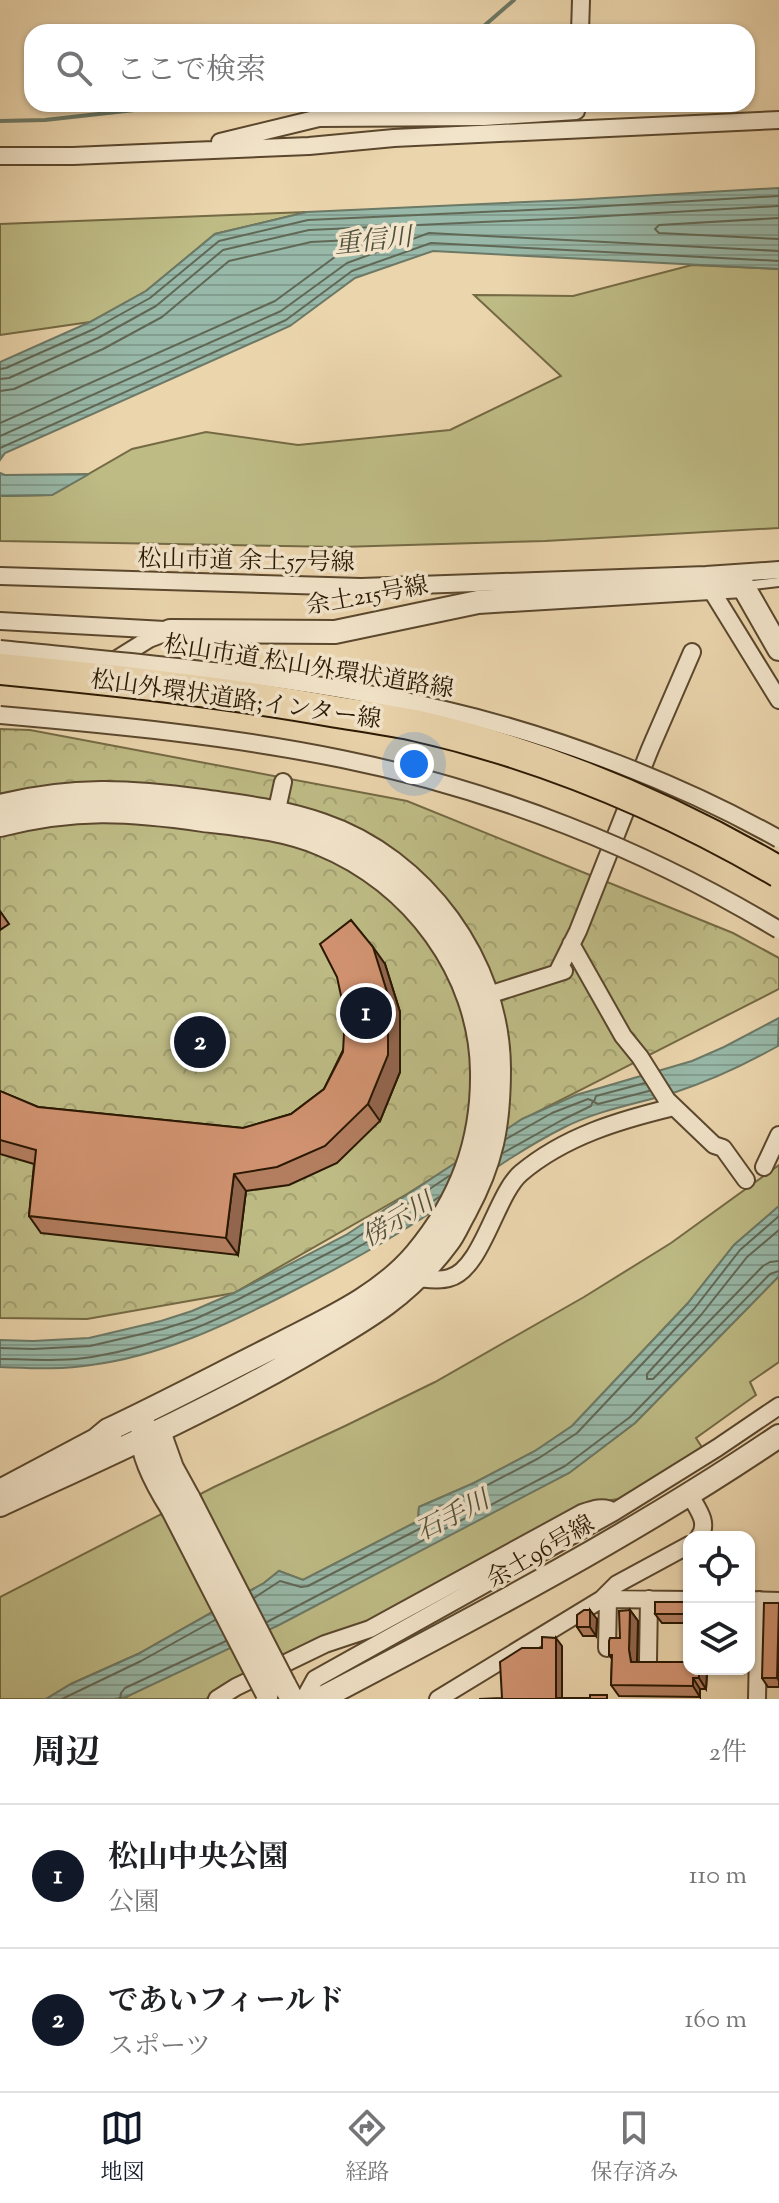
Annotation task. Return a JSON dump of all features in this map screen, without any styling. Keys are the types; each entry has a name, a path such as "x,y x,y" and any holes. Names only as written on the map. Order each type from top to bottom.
{"highway":[{"name":"松山外環状道路;インター線","path":"0,669 283,702 416,725 492,746 592,780 691,825 779,872"}],"street":[{"path":"580,24 581,0"},
{"path":"209,149 232,138 319,118 499,116 561,112"},
{"path":"0,156 73,156 779,120"},
{"path":"779,570 741,580 779,649"},
{"name":"松山市道 余土57号線","path":"0,576 361,587 708,582"},
{"name":"余土215号線","path":"0,621 170,631 335,632 478,602 741,580"},
{"path":"708,582 779,700"},
{"path":"0,661 100,668 149,639 170,631"},
{"name":"松山市道 松山外環状道路線","path":"0,649 288,682 447,710 505,725 606,760 729,813 779,839"},
{"path":"557,973 692,652"},
{"path":"0,715 275,747 344,759 423,780 524,810 604,841 725,898 779,930"},
{"path":"274,820 283,782"},
{"path":"0,806 33,798 84,792 125,792 274,820"},
{"path":"0,825 37,815 124,810 325,826 355,840 404,872 450,923 471,956 479,998 496,1029 499,1059 490,1104 471,1158 459,1188 435,1230 400,1271 374,1293 324,1321 108,1430 104,1446"},
{"path":"571,944 623,1036 671,1104 714,1145 723,1148 746,1180"},
{"path":"479,998 582,966"},
{"path":"146,1440 267,1376 385,1307 418,1278 450,1239 489,1161 496,1129 490,1104"},
{"path":"418,1278 451,1278 462,1272 485,1239 508,1187 520,1174 553,1151 604,1127 671,1104"},
{"path":"764,1167 779,1135"},
{"path":"304,1699 315,1679 614,1512 779,1406"},
{"path":"153,1409 146,1440 278,1694"},
{"path":"172,1468 173,1439 192,1416"},
{"path":"0,1505 104,1446 124,1431 146,1440 162,1440 180,1504"},
{"name":"余土96号線","path":"320,1699 535,1585 689,1494 779,1436"},
{"path":"6,1483 104,1446"},
{"path":"689,1494 704,1520 703,1531"},
{"path":"217,1699 325,1644 370,1629 582,1513 601,1508 614,1512"},
{"path":"438,1699 461,1692 605,1599 617,1584 683,1548"},
{"path":"636,1573 635,1587 646,1599 648,1661"},
{"path":"605,1599 683,1600"},
{"path":"605,1599 607,1648"},
{"path":"755,1600 779,1601"},
{"path":"754,1603 757,1699"}],"lane":[{"path":"741,580 779,582"}],"green space":[{"path":"307,212 215,234 146,291 90,322 0,335 0,224"},
{"path":"692,265 779,269 779,528 545,541 340,547 0,541 0,496 52,495 132,449 206,432 298,445 450,430 561,376 474,295 573,296"},
{"path":"0,729 30,730 407,801 733,933 779,958 779,989 535,1113 407,1194 234,1293 87,1319 0,1318"},
{"path":"779,1165 779,1206 734,1245 688,1303 572,1426 535,1451 419,1507 418,1521 303,1580 279,1571 264,1583 138,1654 71,1684 46,1699 0,1699 0,1597 214,1487 435,1382 671,1243"},
{"path":"779,1276 779,1362 750,1382 756,1395 696,1438 703,1449 618,1499 586,1504 358,1627 235,1678 206,1699 114,1699 126,1697 569,1473 635,1423"}],"water":[{"name":"重信川","path":"779,188 779,269 433,251 355,278 290,326 5,453 0,460 0,362 90,322 146,291 215,234 307,212"},
{"path":"0,473 89,474 52,495 0,496"},
{"name":"傍示川","path":"779,1018 778,1046 700,1083 603,1112 563,1128 370,1250 213,1329 117,1361 68,1368 0,1367 0,1340 89,1338 161,1321 234,1293 346,1235 522,1119 576,1095 692,1061"},
{"name":"石手川","path":"779,1206 779,1276 635,1423 569,1473 279,1625 126,1697 46,1699 71,1684 138,1654 264,1583 279,1571 303,1580 418,1521 419,1507 535,1451 572,1426 688,1303 734,1245"}],"building":[{"path":"351,920 373,947 388,995 388,1055 368,1104 325,1146 277,1167 234,1174 226,1238 29,1216 36,1150 0,1140 0,1091 38,1107 243,1128 291,1114 324,1089 343,1052 345,1014 337,977 320,944"},
{"path":"655,1602 683,1602 683,1614 655,1614"},
{"path":"764,1603 779,1603 777,1678 762,1678"},
{"path":"590,1610 590,1627 577,1627 577,1615"},
{"path":"630,1610 631,1662 683,1662 683,1675 699,1675 699,1678 693,1678 693,1686 611,1685 609,1641 610,1638 620,1638 619,1611"},
{"path":"542,1637 556,1638 556,1698 607,1695 607,1699 479,1699 502,1698 500,1662 522,1648 542,1648"}],"waterway":[{"path":"486,24 514,0"},
{"path":"0,121 45,120 116,112"}],"place":[{"name":"松山中央公園","path":"366,1013"},
{"name":"であいフィールド","path":"200,1042"}]}
